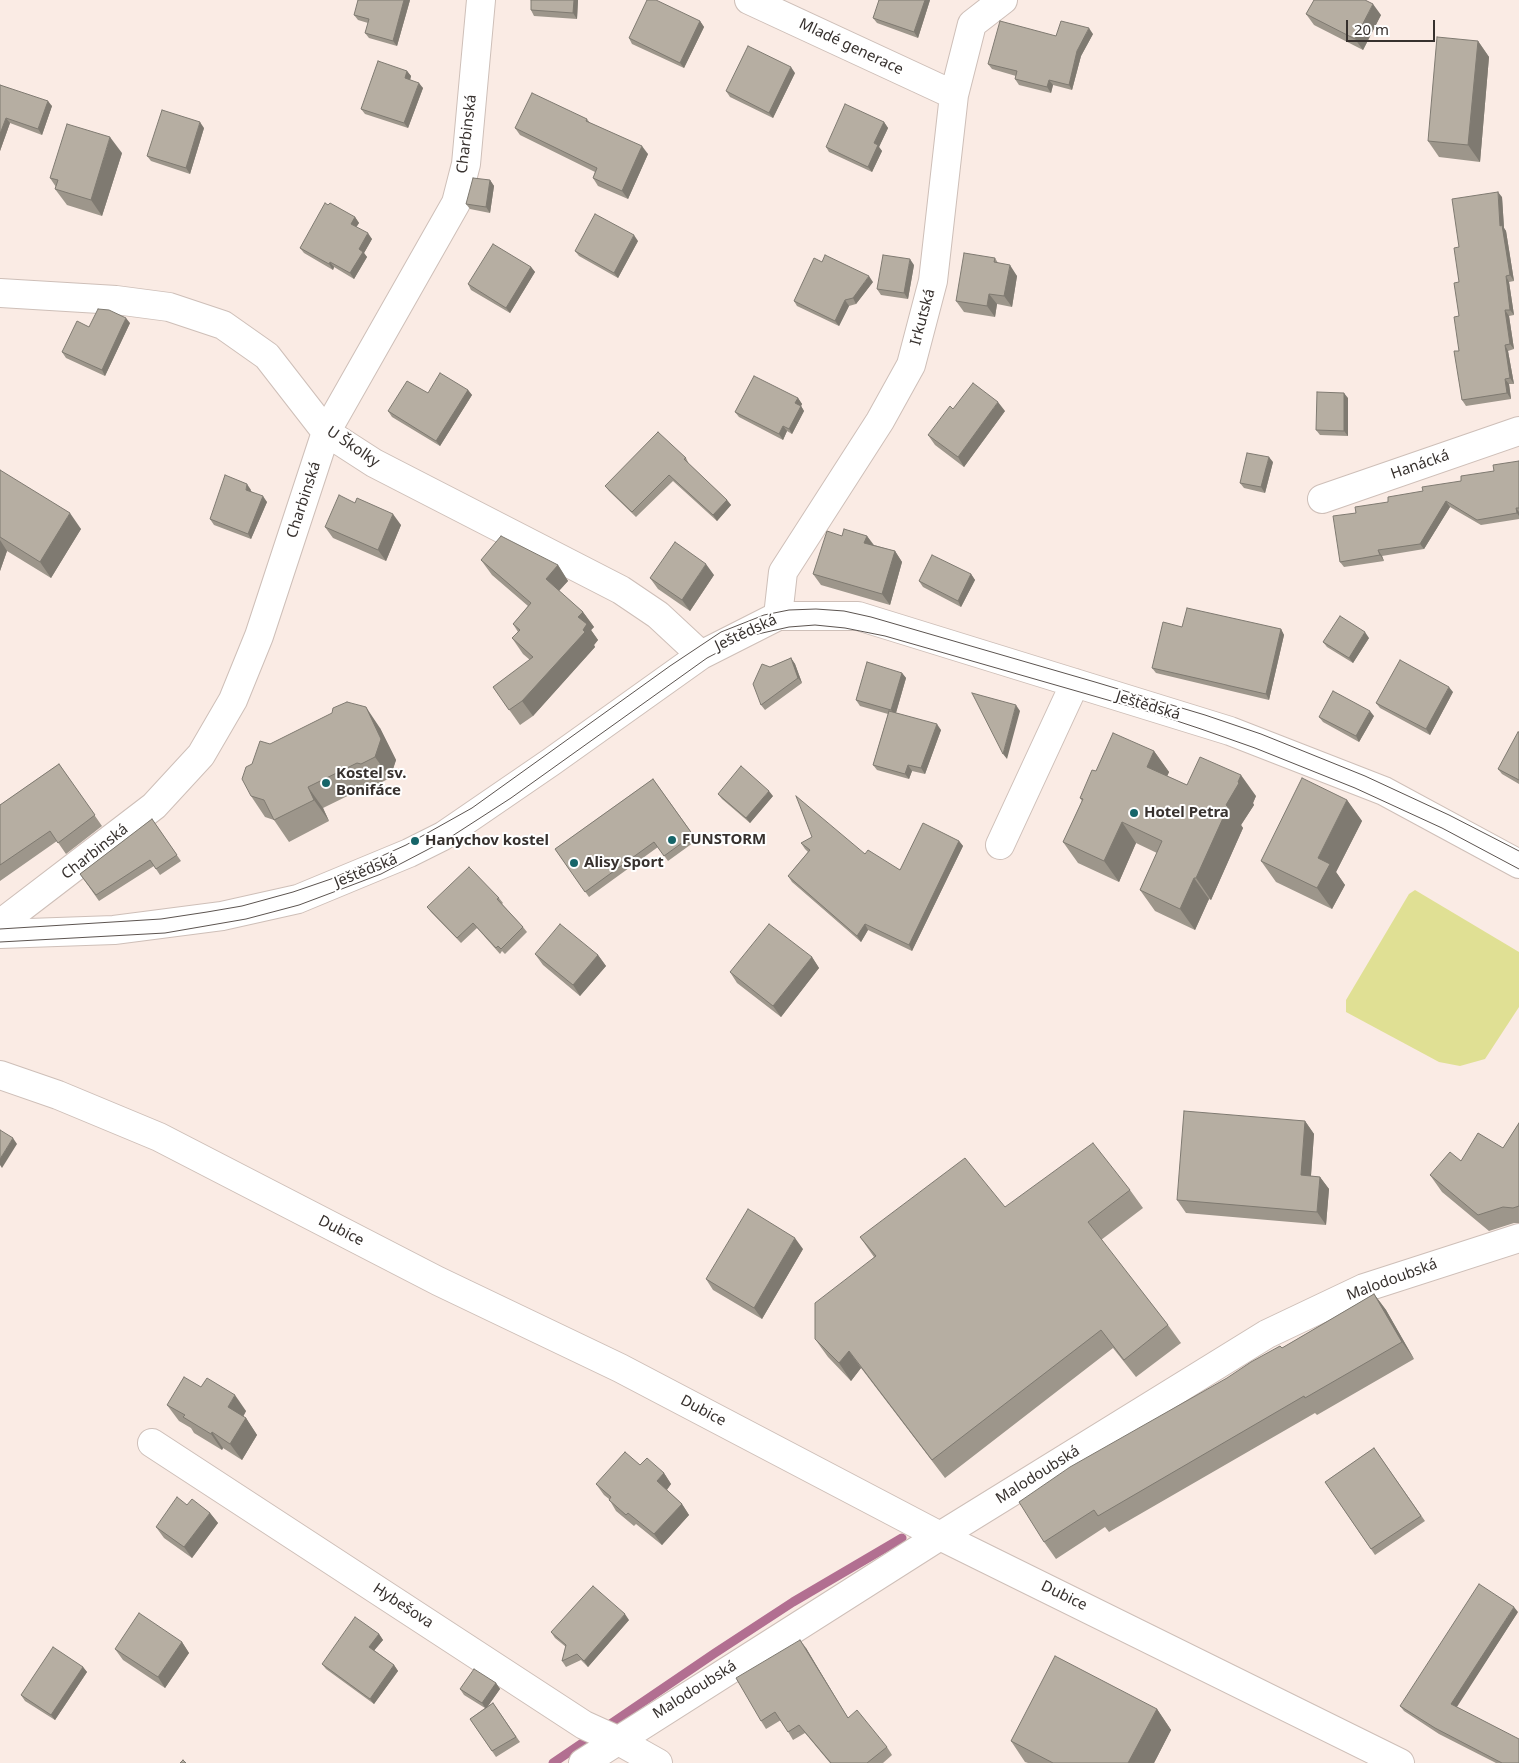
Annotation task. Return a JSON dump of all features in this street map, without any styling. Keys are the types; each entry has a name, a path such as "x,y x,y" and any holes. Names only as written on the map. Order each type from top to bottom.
{"street":[{"name":"Charbinská","path":"0,924 154,806 201,755 233,700 259,636 326,432 456,203 466,164 481,0"},
{"name":"Mladé generace","path":"749,0 954,95"},
{"name":"Irkutská","path":"778,616 783,572 880,421 911,365 933,281 954,95 972,24 1002,0"},
{"name":"U Školky","path":"0,293 116,300 169,307 222,325 267,356 326,432 374,463 621,590 658,615 701,655"},
{"name":"Hanácká","path":"1322,499 1519,431"},
{"name":"Ještědská","path":"0,934 114,930 222,916 298,899 409,853 442,836 551,762 701,655 778,616 858,616 1230,731 1384,791 1519,864"},
{"path":"1000,844 1075,683"},
{"name":"Dubice","path":"0,1075 58,1095 159,1137 438,1281 620,1368 940,1536 1400,1763"},
{"name":"Malodoubská","path":"583,1763 940,1536 1266,1334 1364,1288 1519,1238"},
{"name":"Hybešova","path":"152,1442 584,1725 617,1740 658,1763"}],"shaded area":[{"path":"1415,890 1519,952 1519,1007 1485,1059 1460,1066 1439,1062 1346,1012 1346,1000 1409,894"}],"building":[{"path":"358,0 404,0 393,41 365,33 369,19 354,15"},
{"path":"531,0 574,0 573,13 531,10"},
{"path":"647,0 656,0 700,21 680,63 629,38"},
{"path":"879,0 925,0 914,32 873,18"},
{"path":"1314,0 1365,0 1373,4 1355,39 1306,14"},
{"path":"1000,21 1056,36 1061,21 1089,28 1077,51 1069,85 1049,80 1047,87 1015,79 1017,71 988,64"},
{"path":"1437,37 1478,41 1468,145 1428,141"},
{"path":"748,46 791,67 769,113 726,91"},
{"path":"378,61 407,71 405,78 419,83 404,123 361,109"},
{"path":"0,85 48,101 38,129 6,118 0,134"},
{"path":"532,93 587,119 586,121 642,146 622,191 593,178 597,168 515,128"},
{"path":"845,104 884,122 874,143 878,145 868,167 826,147"},
{"path":"162,110 200,122 186,168 147,156"},
{"path":"67,124 110,137 91,200 55,189 58,180 50,178"},
{"path":"473,178 490,180 486,207 466,204"},
{"path":"1498,192 1500,226 1502,225 1510,275 1506,276 1510,310 1505,310 1510,344 1505,345 1510,378 1505,379 1507,393 1462,400 1454,351 1459,351 1454,317 1459,316 1454,283 1459,282 1454,248 1459,247 1452,199"},
{"path":"325,203 328,205 330,203 355,217 351,224 368,233 359,249 363,252 350,273 300,248"},
{"path":"595,214 634,235 614,273 575,251"},
{"path":"493,244 531,267 506,308 468,284"},
{"path":"964,253 995,258 994,262 1010,265 1004,296 989,294 987,306 956,301"},
{"path":"825,255 869,276 853,298 845,300 835,321 794,301 814,258 822,262"},
{"path":"883,255 910,259 904,293 877,289"},
{"path":"98,309 109,310 126,318 102,370 62,352 77,321 89,327"},
{"path":"440,373 468,390 436,441 388,411 407,381 428,393"},
{"path":"754,376 798,398 795,403 801,406 789,429 783,426 779,434 735,412"},
{"path":"973,383 998,402 958,457 928,435 950,406 953,409"},
{"path":"1317,392 1344,393 1344,431 1316,430"},
{"path":"658,432 727,500 713,515 669,475 632,512 605,486"},
{"path":"1247,453 1269,457 1261,487 1240,483"},
{"path":"1519,461 1519,508 1516,508 1517,513 1477,520 1446,501 1420,544 1378,550 1380,555 1340,562 1333,516 1356,513 1355,507 1388,502 1388,497 1423,491 1422,487 1461,481 1461,476 1494,471 1493,465"},
{"path":"0,470 70,513 40,562 0,537"},
{"path":"225,475 247,484 246,490 263,496 248,534 210,519"},
{"path":"339,495 355,503 357,498 393,514 378,550 325,527"},
{"path":"844,529 867,536 864,543 895,551 882,594 813,574 827,531 842,536"},
{"path":"501,536 558,565 546,579 583,612 578,617 587,624 583,630 585,632 522,701 509,710 493,687 533,657 512,638 520,630 513,624 531,603 481,560"},
{"path":"675,542 706,564 682,600 650,578"},
{"path":"932,555 971,574 958,601 919,581"},
{"path":"1187,608 1281,629 1266,694 1152,668 1163,622 1182,627"},
{"path":"1340,616 1365,632 1349,658 1323,642"},
{"path":"791,658 798,678 761,705 753,684 762,664 770,667"},
{"path":"1400,660 1449,687 1426,729 1376,703"},
{"path":"867,662 902,673 891,710 856,700"},
{"path":"1333,691 1370,711 1356,736 1319,717"},
{"path":"972,693 1016,705 1003,754"},
{"path":"347,702 366,707 381,739 375,757 361,764 357,763 308,787 314,800 274,820 264,800 251,796 242,779 246,767 252,764 260,741 270,744 332,713 333,708"},
{"path":"889,711 937,724 921,768 908,765 905,774 873,765"},
{"path":"1519,732 1519,780 1498,769"},
{"path":"1113,733 1154,751 1147,767 1187,785 1200,757 1241,775 1239,783 1226,805 1228,807 1196,878 1194,878 1180,909 1140,890 1162,841 1122,822 1104,861 1063,842 1083,799 1080,798 1092,770 1096,771"},
{"path":"59,764 95,815 58,843 50,831 0,865 0,805"},
{"path":"741,766 769,791 746,818 718,794"},
{"path":"1302,778 1347,800 1318,858 1330,864 1317,888 1261,861"},
{"path":"653,779 693,835 664,856 654,842 585,892 555,849"},
{"path":"796,796 865,854 868,850 900,870 923,823 959,841 909,945 865,924 857,936 788,876 810,850 801,843 812,837"},
{"path":"152,819 177,855 156,869 150,860 96,895 80,874"},
{"path":"469,867 499,898 497,899 523,927 501,949 498,946 496,948 473,923 457,938 427,907"},
{"path":"560,924 598,955 573,985 535,954"},
{"path":"769,924 812,957 773,1006 730,972"},
{"path":"1184,1111 1305,1121 1301,1175 1320,1177 1317,1212 1177,1200"},
{"path":"1519,1123 1519,1206 1513,1208 1503,1207 1478,1215 1430,1175 1450,1152 1461,1161 1478,1133 1503,1148"},
{"path":"0,1130 13,1138 0,1159"},
{"path":"1093,1143 1130,1190 1088,1222 1168,1325 1124,1360 1101,1330 932,1460 849,1351 839,1363 815,1339 815,1303 876,1256 860,1237 965,1158 1005,1207"},
{"path":"748,1209 795,1238 754,1308 706,1279"},
{"path":"1374,1294 1402,1342 1305,1398 1304,1396 1098,1516 1094,1510 1044,1542 1019,1502 1070,1467 1227,1378 1251,1362 1280,1346 1282,1348"},
{"path":"184,1377 201,1387 207,1378 235,1395 228,1407 246,1418 230,1444 183,1417 185,1415 167,1405"},
{"path":"1374,1448 1421,1516 1371,1549 1325,1482"},
{"path":"625,1452 640,1465 647,1458 664,1473 657,1481 682,1504 654,1534 628,1513 626,1515 609,1500 611,1497 596,1484"},
{"path":"177,1497 187,1505 192,1499 210,1513 184,1547 156,1527"},
{"path":"1479,1584 1514,1607 1451,1704 1519,1739 1519,1763 1502,1763 1435,1728 1400,1706"},
{"path":"593,1586 625,1614 584,1661 577,1654 562,1661 566,1645 551,1632"},
{"path":"139,1613 182,1642 158,1677 115,1649"},
{"path":"355,1617 379,1634 369,1647 394,1665 370,1699 322,1664"},
{"path":"800,1640 848,1718 857,1710 887,1747 867,1763 831,1763 799,1725 788,1732 775,1712 761,1721 736,1678"},
{"path":"53,1647 83,1667 51,1715 21,1695"},
{"path":"1055,1656 1157,1709 1128,1763 1053,1763 1011,1741"},
{"path":"474,1669 496,1683 482,1703 460,1689"},
{"path":"493,1703 516,1737 492,1751 470,1719"}],"waterway":[{"path":"553,1763 793,1602 902,1538"}],"tram line":[{"path":"0,929 161,919 242,906 331,879 406,845 472,808 670,666 721,632 764,615 789,610 844,611 871,617 1205,715 1261,734 1365,776 1449,815 1519,851"},
{"path":"0,942 165,933 246,919 299,905 381,874 446,840 511,798 707,658 749,636 789,627 815,625 845,628 885,636 1153,713 1201,729 1255,748 1355,788 1442,828 1519,869"}],"place":[{"name":"Kostel sv. Bonifáce","path":"326,783"},
{"name":"Hotel Petra","path":"1134,813"},
{"name":"FUNSTORM","path":"672,840"},
{"name":"Hanychov kostel","path":"415,841"},
{"name":"Alisy Sport","path":"574,863"}]}
